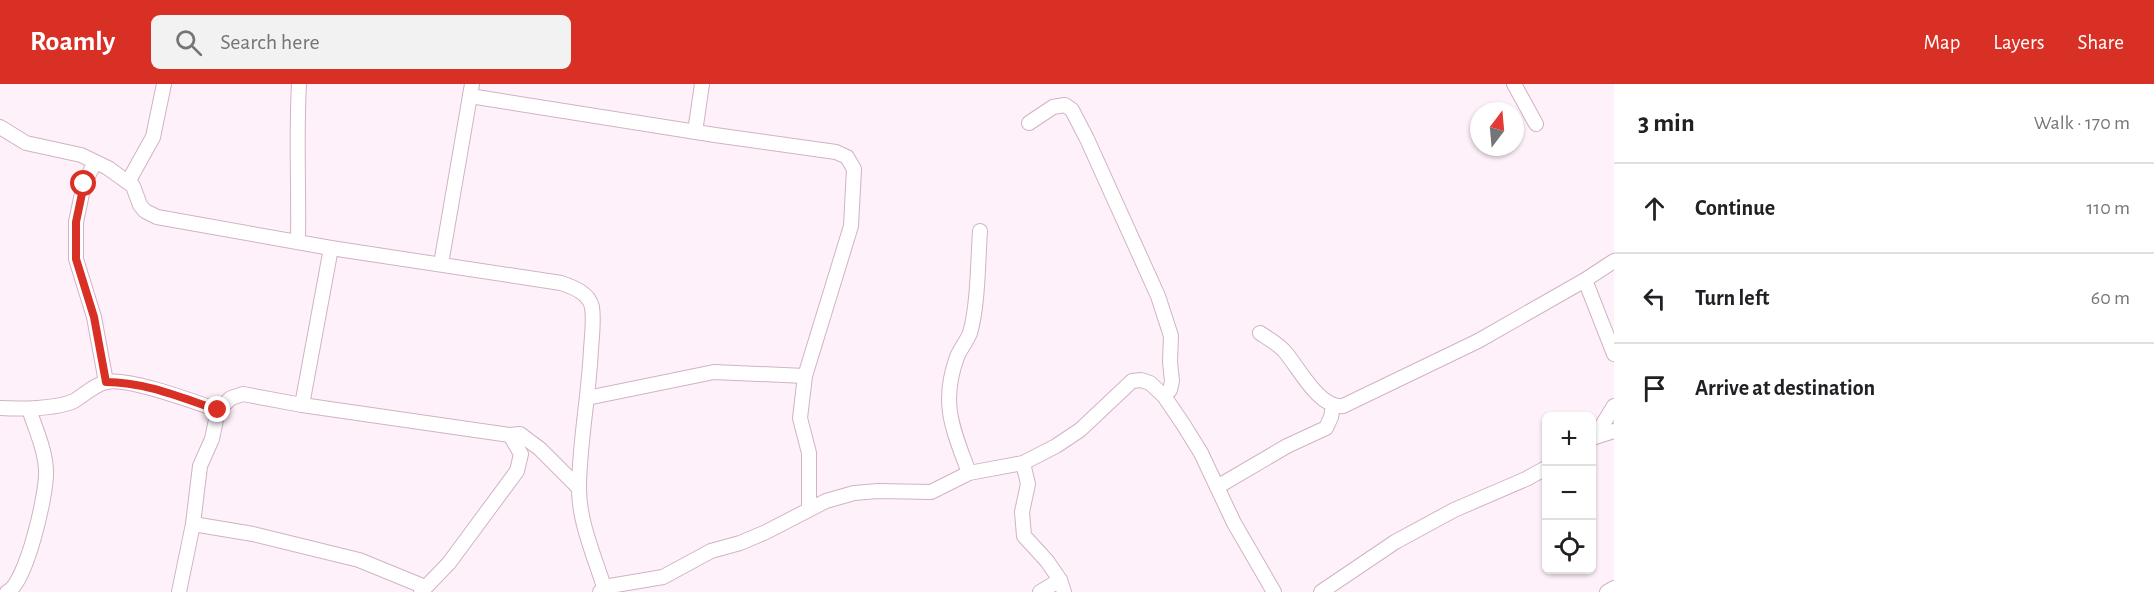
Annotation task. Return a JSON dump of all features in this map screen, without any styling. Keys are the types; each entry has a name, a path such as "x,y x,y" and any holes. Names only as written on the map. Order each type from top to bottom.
{"street":[{"path":"128,182 153,137 164,84"},
{"path":"298,242 299,174 296,137 299,84"},
{"path":"695,132 702,84"},
{"path":"1514,84 1536,124"},
{"path":"441,264 471,90 695,132 836,152 847,158 854,169 851,226 805,376 800,418 809,453 810,509"},
{"path":"1029,123 1053,107 1065,105 1072,110 1087,139 1158,296 1170,331 1172,381 1170,390 1164,396"},
{"path":"0,127 26,143 81,155 108,168 133,186 140,205 145,211 157,217 331,248 561,283 585,295 592,305 592,316 579,488 583,520 602,590 663,577 711,551 749,539 826,501 854,493 878,490 931,492 969,473 1023,463 1056,446 1080,430 1132,381 1141,380 1150,383 1164,396 1201,453 1234,523 1274,592"},
{"path":"95,162 84,184 76,222 76,259 94,317 106,382"},
{"path":"969,473 948,409 949,382 958,354 970,333 980,231"},
{"path":"302,405 331,248"},
{"path":"1260,333 1285,351 1320,398 1333,406 1343,406 1478,341 1614,261"},
{"path":"1584,280 1614,354"},
{"path":"587,398 714,372 805,376"},
{"path":"0,408 29,409 71,402 106,382 118,382 158,390 218,410"},
{"path":"179,592 194,524 200,466 212,439 218,410 231,398 243,394 302,405 510,435 520,434 540,449 579,488"},
{"path":"1217,487 1287,446 1326,428 1333,406"},
{"path":"1596,433 1614,406"},
{"path":"7,592 18,581 36,531 47,476 29,409"},
{"path":"1596,437 1614,431"},
{"path":"194,524 253,534 359,560 423,589 449,563 517,471 521,454 510,435"},
{"path":"1023,463 1028,484 1022,512 1024,536 1047,561 1062,586 1040,592"},
{"path":"1321,592 1395,542 1454,510 1542,470"},
{"path":"1607,592 1614,588"}],"route":[{"path":"84,184 76,222 76,259 87,288 106,382 118,382 158,390 218,410"}]}
